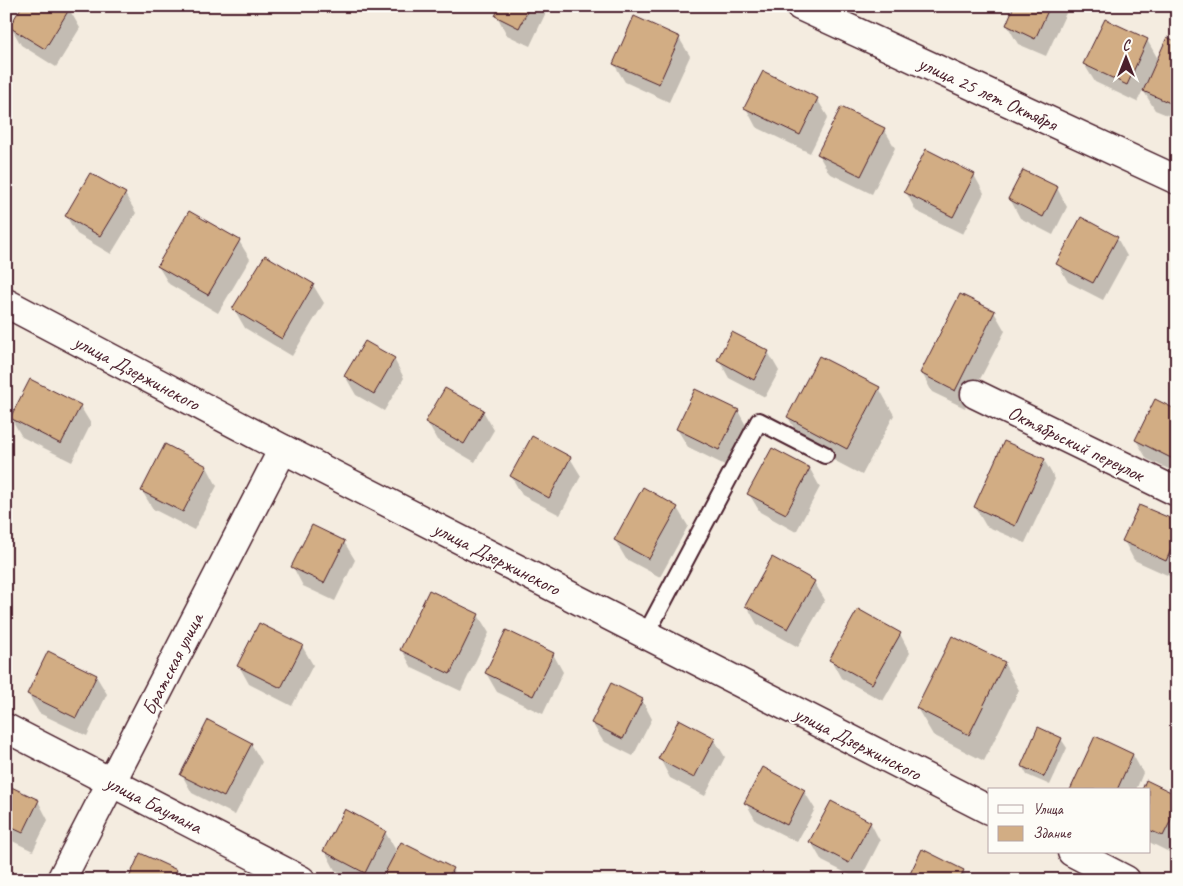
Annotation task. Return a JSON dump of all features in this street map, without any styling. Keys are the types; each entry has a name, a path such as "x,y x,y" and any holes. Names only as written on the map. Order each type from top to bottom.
{"street":[{"name":"улица 25 лет Октября","path":"800,6 1177,180"},
{"name":"улица Дзержинского","path":"6,303 283,449 988,809"},
{"name":"Октябрьский переулок","path":"974,394 1177,492"},
{"name":"Братская улица","path":"61,880 283,449"},
{"name":"улица Баумана","path":"6,728 301,880"},
{"path":"1076,854 1126,880"}],"lane":[{"path":"646,634 760,421 825,454"}],"building":[{"path":"22,6 67,6 70,8 45,49 9,27"},
{"path":"500,6 530,6 519,28 495,16"},
{"path":"1014,6 1050,6 1035,39 1006,25"},
{"path":"634,16 680,37 659,84 613,64"},
{"path":"1105,19 1148,39 1127,85 1083,64"},
{"path":"1167,37 1177,42 1177,106 1143,91"},
{"path":"763,71 818,98 800,135 744,108"},
{"path":"841,107 885,128 861,176 817,154"},
{"path":"926,149 975,174 953,217 904,192"},
{"path":"1023,170 1058,187 1043,217 1008,199"},
{"path":"90,173 126,193 100,236 65,216"},
{"path":"189,211 240,240 208,295 157,266"},
{"path":"1081,217 1118,237 1093,283 1056,264"},
{"path":"265,255 314,284 282,339 232,309"},
{"path":"960,294 995,311 955,391 920,373"},
{"path":"732,332 769,351 754,380 717,360"},
{"path":"365,341 395,358 374,394 344,376"},
{"path":"819,356 880,387 847,449 787,417"},
{"path":"30,379 81,405 61,444 10,418"},
{"path":"445,388 484,410 464,444 425,422"},
{"path":"695,389 739,410 719,450 676,429"},
{"path":"1155,399 1177,410 1177,461 1135,440"},
{"path":"532,436 571,457 549,498 510,476"},
{"path":"1004,441 1045,459 1015,526 974,507"},
{"path":"165,444 207,466 183,512 141,491"},
{"path":"772,448 810,468 786,514 747,494"},
{"path":"643,487 678,507 649,559 614,540"},
{"path":"1139,505 1177,521 1177,536 1166,561 1122,541"},
{"path":"312,525 345,541 324,583 291,567"},
{"path":"772,557 815,581 788,629 745,606"},
{"path":"429,590 479,614 450,674 400,650"},
{"path":"858,609 901,633 872,684 829,660"},
{"path":"259,623 303,645 281,688 237,666"},
{"path":"506,630 554,653 533,696 485,673"},
{"path":"952,636 1005,662 969,735 916,708"},
{"path":"48,651 97,675 76,718 27,694"},
{"path":"611,683 643,699 623,739 591,723"},
{"path":"679,719 715,738 694,778 658,759"},
{"path":"208,720 252,743 224,797 180,775"},
{"path":"1038,727 1062,738 1044,777 1021,766"},
{"path":"1095,736 1133,754 1118,788 1071,788"},
{"path":"763,767 805,790 787,825 744,803"},
{"path":"1146,780 1177,795 1177,808 1163,836 1150,830 1150,788 1143,788"},
{"path":"7,785 39,800 23,833 6,825"},
{"path":"831,801 871,822 849,863 809,842"},
{"path":"345,809 386,831 365,873 323,851"},
{"path":"401,842 453,868 447,880 381,880"},
{"path":"922,849 964,870 959,880 907,880"},
{"path":"140,853 177,870 173,880 128,880"}]}
